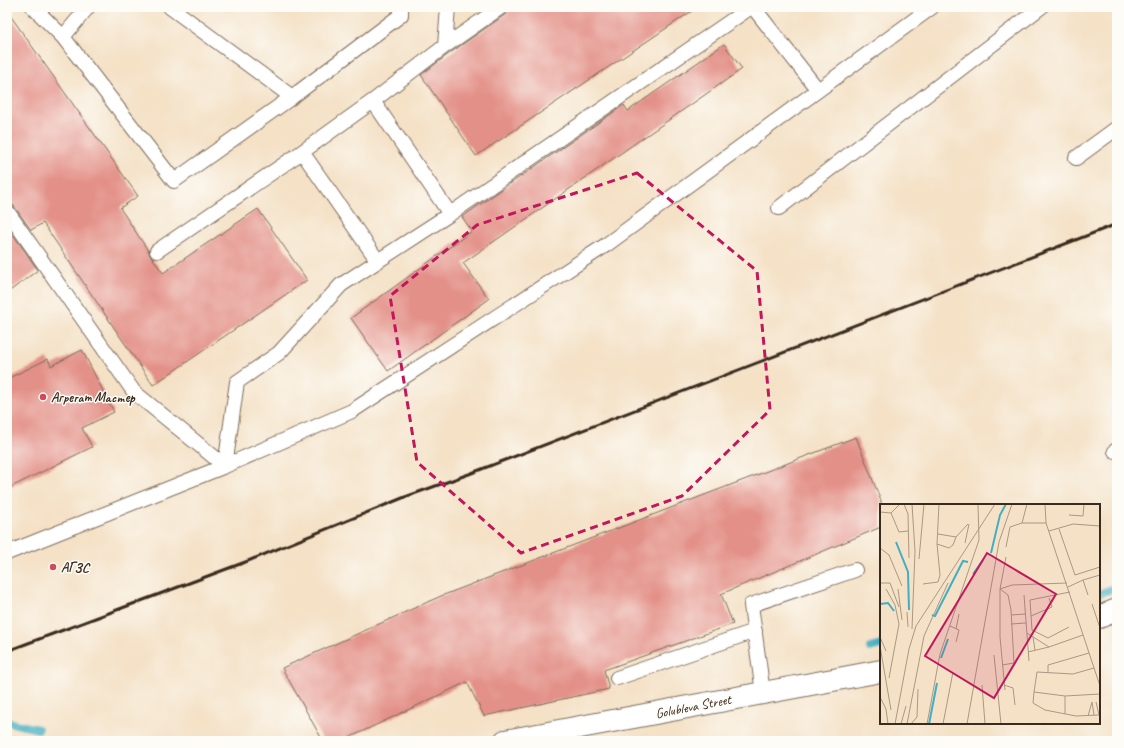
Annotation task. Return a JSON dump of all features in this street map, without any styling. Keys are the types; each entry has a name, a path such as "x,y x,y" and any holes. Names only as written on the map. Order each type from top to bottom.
{"street":[{"path":"1100,617 1117,610"},
{"name":"Golubleva Street","path":"505,741 880,671"}],"lane":[{"path":"34,7 63,37 174,181 292,97 401,15 401,7"},
{"path":"63,37 88,7"},
{"path":"170,7 292,97"},
{"path":"445,46 448,7"},
{"path":"157,251 302,152 445,46 501,7"},
{"path":"224,466 237,382 279,353 341,285 450,214 752,7 818,90"},
{"path":"7,553 224,466 352,411 606,245 932,7"},
{"path":"779,208 1041,7"},
{"path":"373,100 450,214"},
{"path":"1076,158 1117,128"},
{"path":"302,152 378,261"},
{"path":"7,211 134,392 224,466"},
{"path":"763,693 751,605 855,570"},
{"path":"618,678 755,631"}],"highlighted area":[{"path":"637,173 757,271 770,410 682,496 521,553 417,462 390,296 477,225"}],"building":[{"path":"512,7 698,7 476,156 421,75 506,14"},
{"path":"7,11 138,196 120,208 163,273 258,209 307,280 153,385 43,223 31,230 14,206 7,203"},
{"path":"724,44 742,69 463,263 489,299 388,371 351,318 472,231 462,217 624,105 628,111"},
{"path":"7,226 38,270 7,293"},
{"path":"82,350 114,412 82,428 92,447 7,489 7,379 48,359 51,366"},
{"path":"856,437 881,501 880,527 721,594 733,624 604,670 609,689 484,716 467,682 342,741 323,741 282,668 441,596"}],"waterway":[{"path":"1100,594 1117,587"},
{"path":"870,648 880,645"},
{"path":"12,723 38,729"}],"railway":[{"path":"7,651 248,561 405,497 469,474 1117,224"}],"place":[{"name":"Агрегат Мастер","path":"43,397"},
{"name":"АГЗС","path":"53,567"}]}
